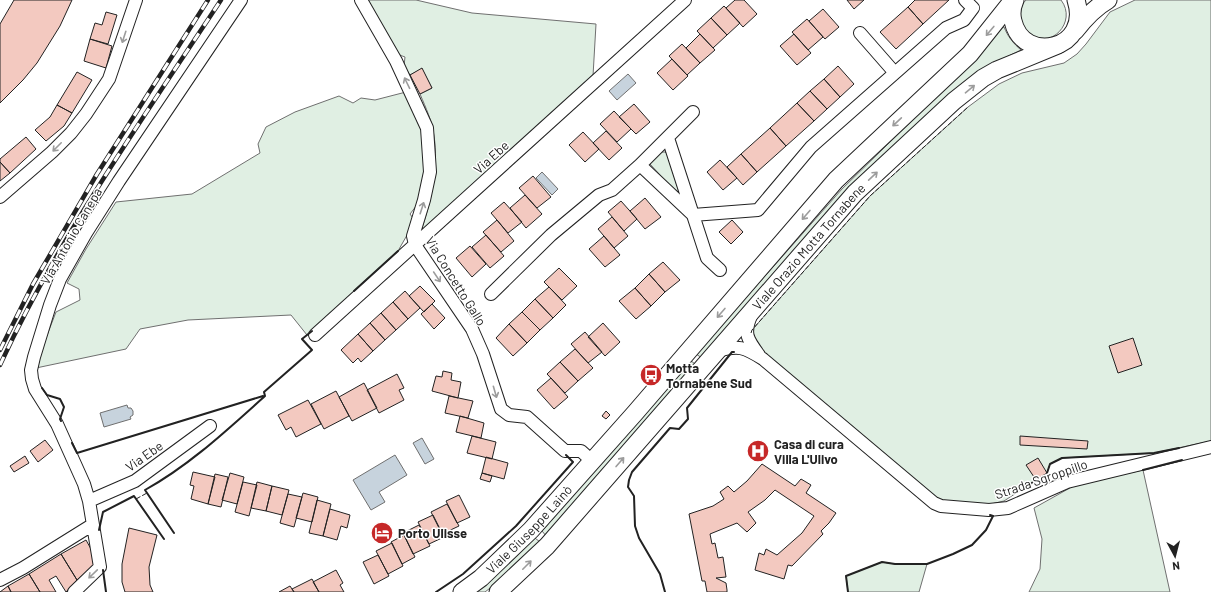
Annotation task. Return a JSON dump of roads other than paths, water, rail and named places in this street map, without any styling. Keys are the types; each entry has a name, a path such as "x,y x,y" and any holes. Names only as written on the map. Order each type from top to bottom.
{"main road":[{"path":"1065,40 1076,27 1079,18 1076,0"},
{"path":"1012,4 1014,26 1018,34 1032,45 1050,47 1065,40 1088,15 1108,0"},
{"name":"Viale Orazio Motta Tornabene","path":"592,461 640,408 836,180 970,54 1012,4"},
{"name":"Viale Orazio Motta Tornabene","path":"595,491 855,193 954,101 983,78 997,70 1065,40"},
{"name":"Viale Giuseppe Lainò","path":"462,592 481,578 531,530 592,461"},
{"name":"Viale Giuseppe Lainò","path":"498,592 547,546 595,491"}],"street":[{"path":"0,197 52,152 71,133 86,114 109,79 136,0"},
{"name":"Via Antonio Canepa","path":"74,592 100,567 89,501 84,484 57,424 36,389 32,379 31,370 43,327 60,279 86,233 119,181 241,0"},
{"name":"Via Concetto Gallo","path":"361,0 396,61 414,97 427,128 430,172 424,200 412,236 415,245 472,329 483,354 501,409 509,415 527,417 565,451 580,451 592,461"},
{"name":"Via Ebe","path":"315,335 684,0"},
{"path":"640,165 693,215 758,210 811,147 946,28 964,20 973,8 966,0"},
{"path":"860,33 895,73"},
{"path":"492,294 552,235 599,195 612,190 640,165 693,112"},
{"path":"668,138 707,258 720,270"},
{"path":"754,309 747,325 746,332 751,344 763,359"},
{"path":"717,351 730,347 741,348 749,350 763,359"},
{"name":"Strada Sgroppillo","path":"763,359 934,503 941,506 989,510 1008,508 1067,482 1211,447"},
{"name":"Via Ebe","path":"89,501 134,481 210,426"},
{"path":"0,580 23,568 92,525"}],"railway":[{"path":"0,350 33,284 97,174 208,0"},
{"path":"0,365 49,270 76,223 133,133 221,0"}],"place":[{"name":"Motta Tornabene Sud","path":"651,375"},
{"name":"Casa di cura Villa L'Ulivo","path":"758,451"},
{"name":"Porto Ulisse","path":"382,533"}]}
